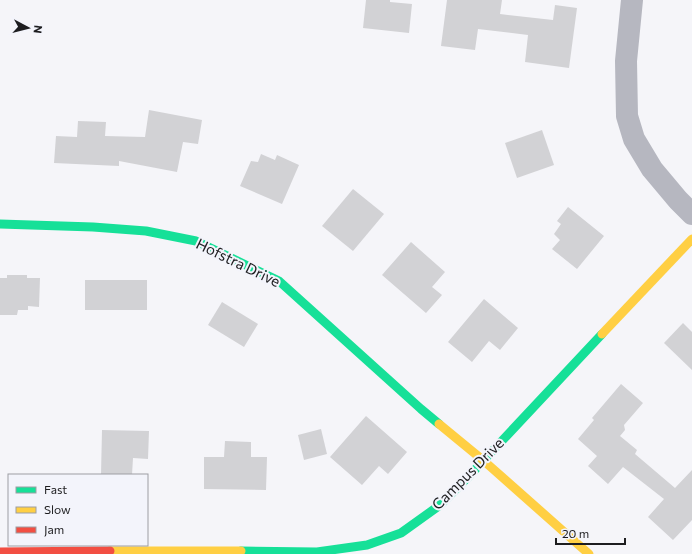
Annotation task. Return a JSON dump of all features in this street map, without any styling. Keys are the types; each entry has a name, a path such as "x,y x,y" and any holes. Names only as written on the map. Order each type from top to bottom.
{"street":[{"path":"632,0 626,61 627,116 634,139 652,169 692,214"},
{"name":"Hofstra Drive","path":"0,224 93,227 146,231 196,241 279,281 421,409 484,461 589,554"},
{"name":"Campus Drive","path":"0,552 317,552 367,545 401,533 440,505 484,461 692,239"}],"building":[{"path":"366,0 390,0 390,2 412,4 409,33 363,28"},
{"path":"447,0 502,0 500,14 553,20 555,5 577,8 569,68 525,62 528,35 478,29 475,50 441,46"},
{"path":"149,110 202,120 198,144 183,142 177,172 119,161 119,166 54,163 56,136 77,137 78,121 106,122 105,136 145,137"},
{"path":"542,130 554,165 517,178 505,143"},
{"path":"261,154 275,160 277,155 299,165 282,204 240,186 251,161 258,162"},
{"path":"353,189 384,214 353,251 322,226"},
{"path":"568,207 604,236 577,269 552,249 560,240 554,234 561,224 557,221"},
{"path":"411,242 445,272 432,287 442,295 426,313 382,275"},
{"path":"7,275 27,275 27,278 40,278 39,307 28,306 28,310 18,310 17,315 0,315 0,278 7,278"},
{"path":"85,280 147,280 147,310 85,310"},
{"path":"484,299 518,328 500,350 489,341 472,362 448,342"},
{"path":"222,302 258,324 244,347 208,325"},
{"path":"683,323 692,332 692,370 664,343"},
{"path":"621,384 643,403 624,425 625,430 620,436 637,450 635,454 675,488 692,470 692,520 673,540 648,517 664,499 623,467 608,484 588,466 597,456 578,439 594,420 592,418"},
{"path":"366,416 407,452 388,474 379,466 362,485 330,457"},
{"path":"321,429 327,454 304,460 298,435"},
{"path":"102,430 149,431 148,459 133,458 132,474 101,474"},
{"path":"225,441 251,442 251,457 267,457 266,490 204,489 204,457 224,457"}],"traffic: fast":[{"path":"0,224 93,227 146,231 196,241 279,281 439,424"},
{"path":"241,551 317,552 367,545 401,533 440,505 602,334"}],"traffic: slow":[{"path":"602,334 692,239"},
{"path":"439,424 484,461 589,554"},
{"path":"110,551 241,551"}],"traffic: jam":[{"path":"0,552 110,551"}]}
